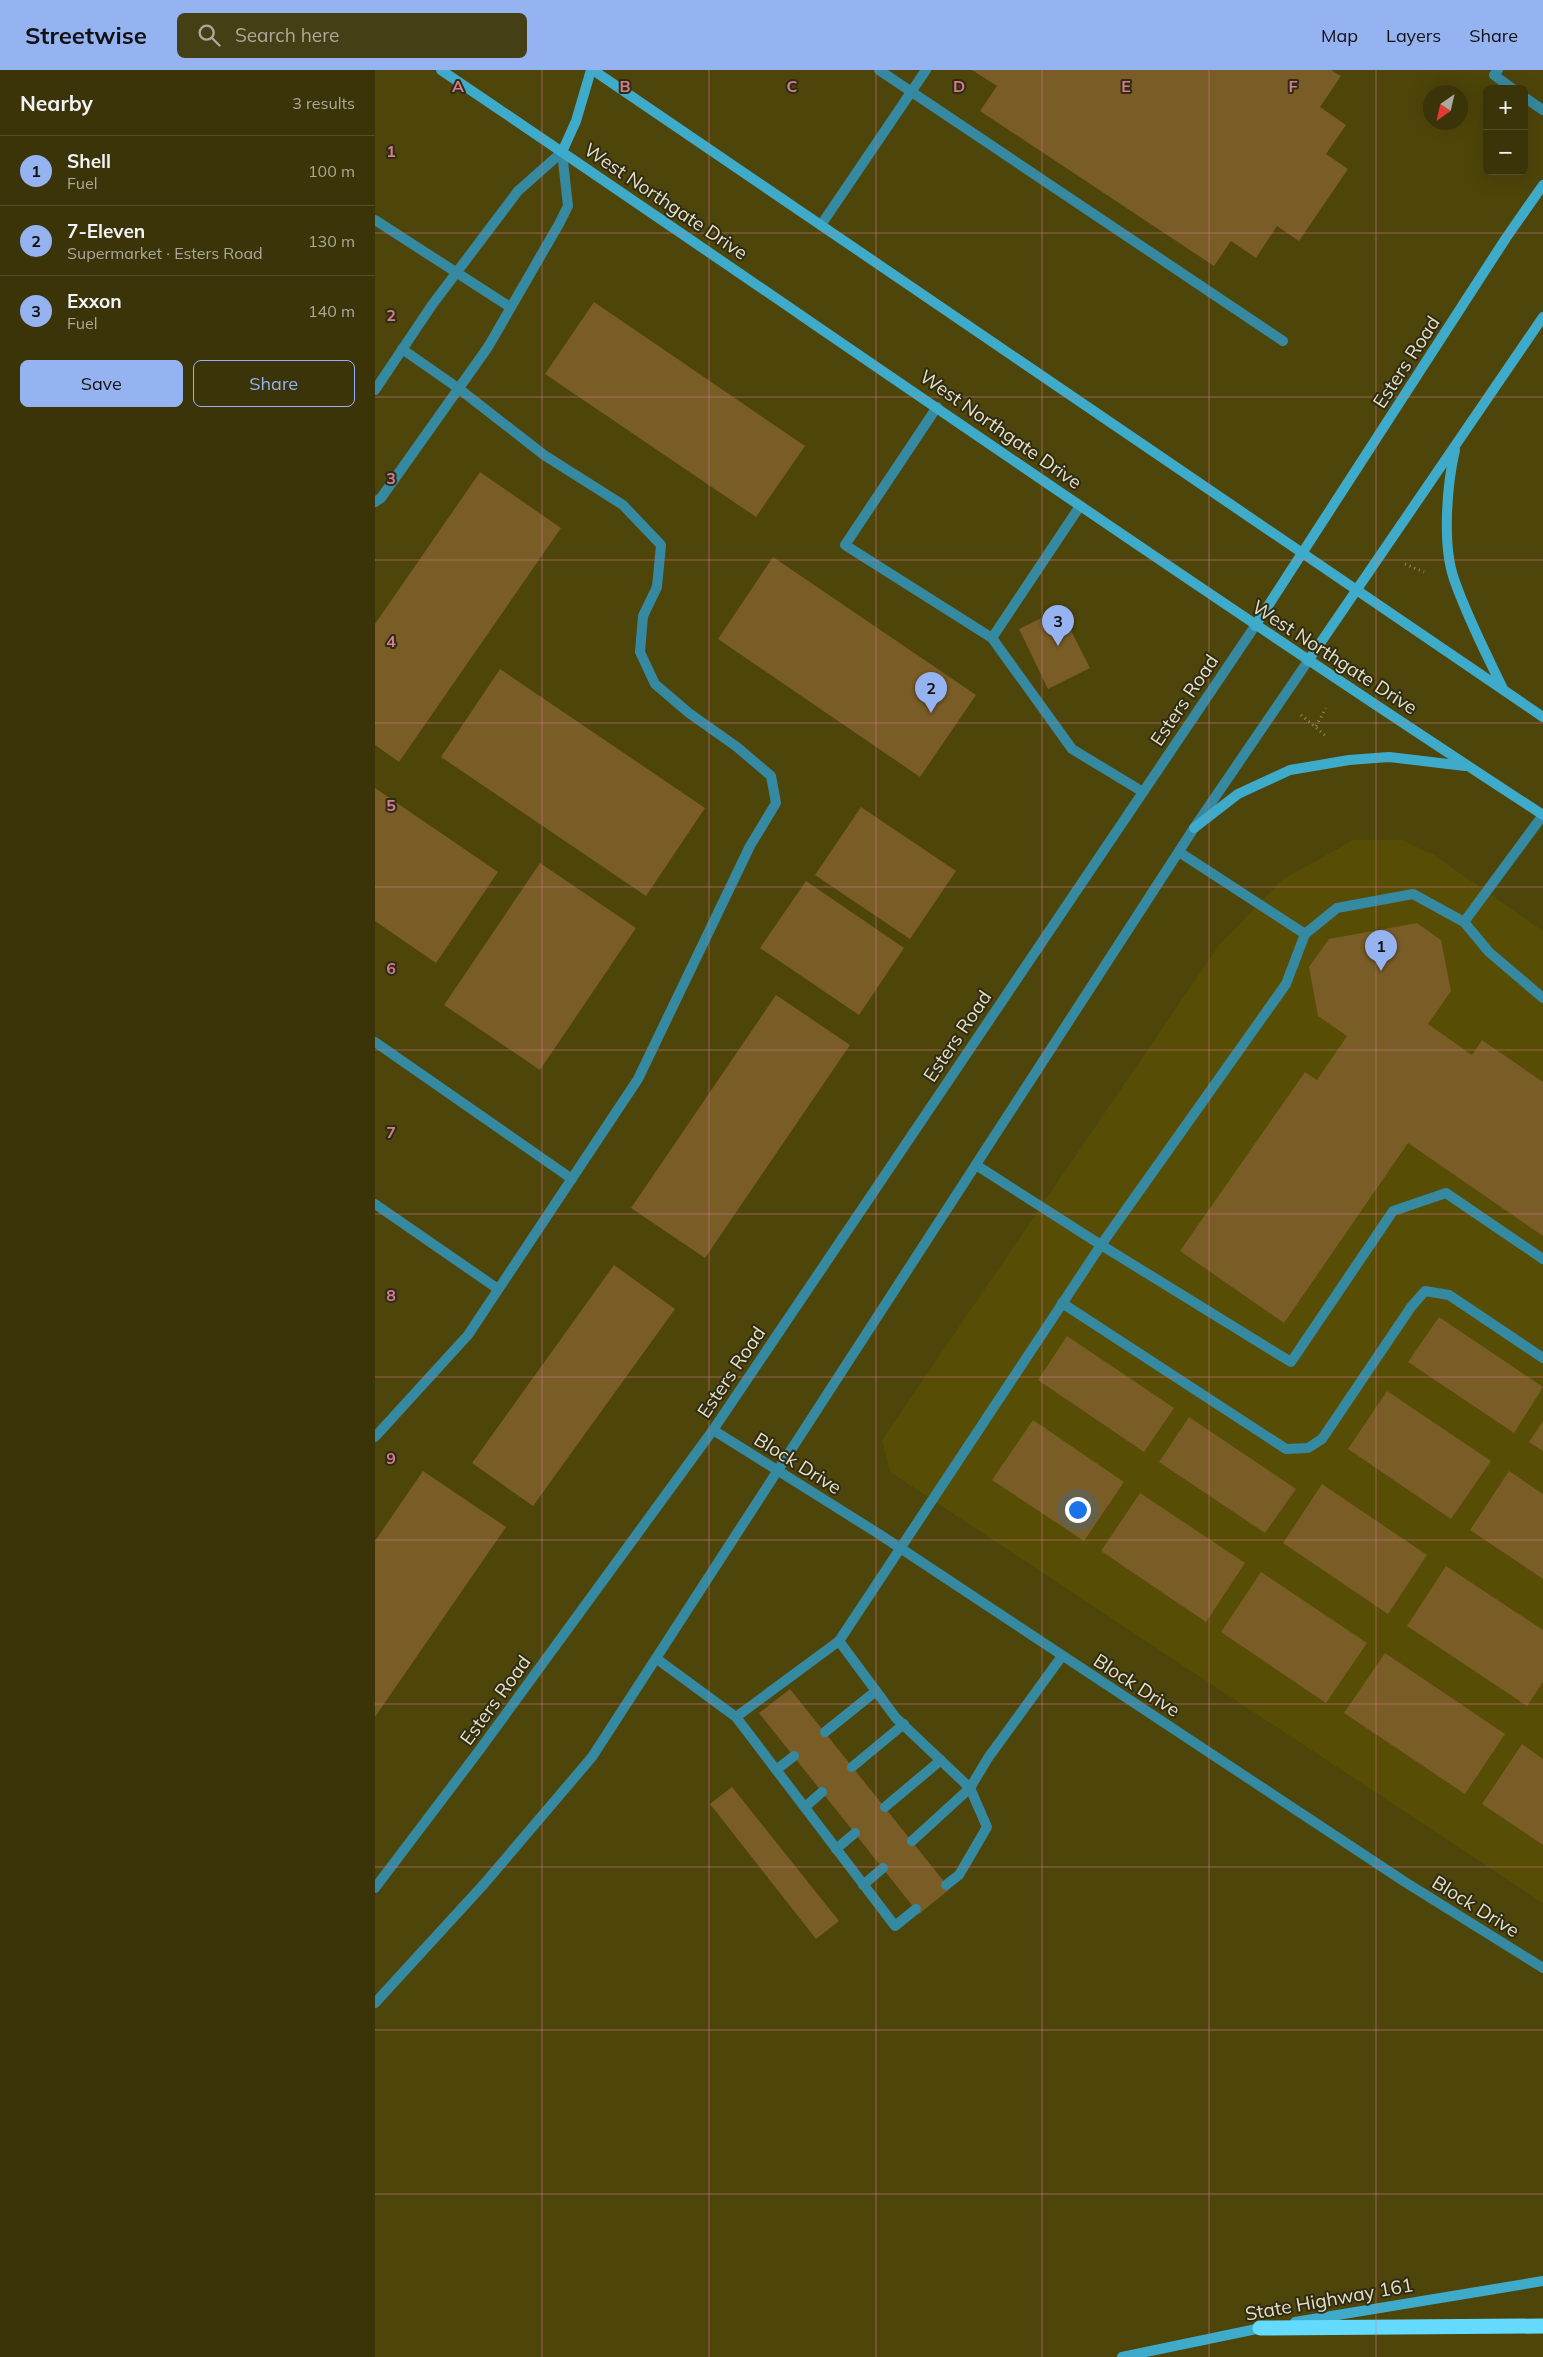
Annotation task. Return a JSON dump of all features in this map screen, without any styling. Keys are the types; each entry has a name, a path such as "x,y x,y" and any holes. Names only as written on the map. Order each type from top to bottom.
{"highway":[{"path":"1260,2328 1543,2326"}],"main road":[{"name":"West Northgate Drive","path":"441,70 937,406 1255,626 1543,815"},
{"path":"562,152 576,121 592,70 1543,717"},
{"name":"Esters Road","path":"1255,626 1506,238 1543,185"},
{"path":"1308,661 1356,588 1543,317"},
{"path":"1457,442 1448,478 1447,507 1453,578 1503,690"},
{"path":"1194,828 1238,794 1290,770 1343,760 1389,757 1469,767"},
{"name":"State Highway 161","path":"1122,2357 1260,2328 1543,2281"}],"street":[{"path":"879,70 1283,341"},
{"path":"821,225 926,70"},
{"path":"1493,72 1508,85"},
{"path":"1528,100 1543,110"},
{"path":"375,390 455,273 517,191 562,152"},
{"path":"375,502 381,498 488,347 568,206 562,152"},
{"path":"375,220 510,308"},
{"path":"375,1437 468,1335 638,1079 750,846 776,803 771,776 737,747 689,714 655,684 640,652 643,616 657,587 661,545 623,505 544,455 459,388 402,349"},
{"path":"937,406 845,545 992,638 1072,749 1143,792"},
{"path":"992,638 1081,506"},
{"name":"Esters Road","path":"375,1888 478,1752 713,1430 1255,626"},
{"path":"375,2002 484,1884 592,1757 1194,828 1308,661"},
{"path":"1464,922 1543,815"},
{"path":"1179,852 1305,934"},
{"path":"736,1718 839,1641 1101,1245 1286,984 1305,934 1337,908 1413,894 1464,922 1489,952 1543,998"},
{"path":"375,1042 572,1178"},
{"path":"976,1166 1291,1362 1393,1211 1445,1193 1543,1259"},
{"path":"375,1204 498,1289"},
{"path":"1062,1303 1286,1449 1308,1448 1322,1439 1411,1307 1425,1291 1449,1295 1543,1358"},
{"name":"Block Drive","path":"713,1430 899,1548 1405,1882 1543,1968"},
{"path":"839,1641 903,1724 970,1788 987,1827 959,1875 946,1885"},
{"path":"912,1841 970,1788 988,1758 1062,1656"},
{"path":"657,1659 736,1718 895,1926 916,1909"},
{"path":"825,1732 876,1691"},
{"path":"852,1767 903,1724"},
{"path":"776,1770 794,1756"},
{"path":"885,1807 941,1760"},
{"path":"805,1807 822,1792"},
{"path":"836,1849 855,1833"},
{"path":"863,1885 883,1868"},
{"path":"1525,2284 1543,2276"}],"path":[{"path":"1396,561 1430,574"},
{"path":"1316,726 1326,708"},
{"path":"1299,714 1316,726 1329,739"}],"shaded area":[{"path":"1354,840 1402,840 1434,855 1543,931 1543,1903 890,1472 882,1440 1219,945 1283,879"}],"building":[{"path":"972,70 1331,70 1341,76 1320,107 1346,125 1326,154 1348,169 1299,241 1277,226 1256,258 1231,241 1214,266 980,111 997,86"},
{"path":"594,302 805,446 756,517 545,374"},
{"path":"480,472 561,528 399,762 375,745 375,624"},
{"path":"773,557 976,695 920,777 718,639"},
{"path":"1060,609 1090,668 1048,689 1019,629"},
{"path":"500,669 705,808 646,896 441,757"},
{"path":"375,788 498,872 436,963 375,921"},
{"path":"861,807 956,871 910,939 815,875"},
{"path":"540,863 636,928 540,1070 444,1005"},
{"path":"806,881 904,948 859,1015 760,948"},
{"path":"1417,923 1441,940 1451,991 1428,1024 1472,1055 1482,1040 1543,1082 1543,1236 1408,1143 1284,1323 1180,1251 1305,1072 1317,1080 1347,1036 1318,1016 1309,967 1329,939"},
{"path":"776,995 850,1045 705,1258 631,1208"},
{"path":"614,1265 675,1309 533,1506 472,1463"},
{"path":"1439,1317 1543,1387 1514,1433 1408,1362"},
{"path":"1067,1336 1174,1408 1144,1452 1038,1380"},
{"path":"1387,1391 1491,1461 1451,1519 1348,1449"},
{"path":"1189,1417 1296,1489 1265,1533 1159,1462"},
{"path":"1033,1420 1124,1482 1084,1541 992,1480"},
{"path":"1543,1421 1543,1451 1529,1442"},
{"path":"423,1471 506,1527 375,1717 375,1541"},
{"path":"1509,1471 1543,1494 1543,1579 1470,1530"},
{"path":"1322,1484 1427,1555 1388,1614 1283,1543"},
{"path":"1140,1493 1245,1563 1206,1622 1101,1551"},
{"path":"1446,1566 1543,1630 1543,1682 1527,1706 1407,1626"},
{"path":"1261,1572 1367,1643 1326,1703 1221,1632"},
{"path":"1385,1653 1505,1734 1465,1794 1344,1713"},
{"path":"790,1689 950,1889 919,1914 759,1713"},
{"path":"1522,1744 1543,1759 1543,1845 1482,1804"},
{"path":"732,1787 839,1921 816,1939 710,1804"}],"place":[{"name":"Exxon","path":"1058,646"},
{"name":"7-Eleven","path":"931,713"},
{"name":"Shell","path":"1381,971"}]}
